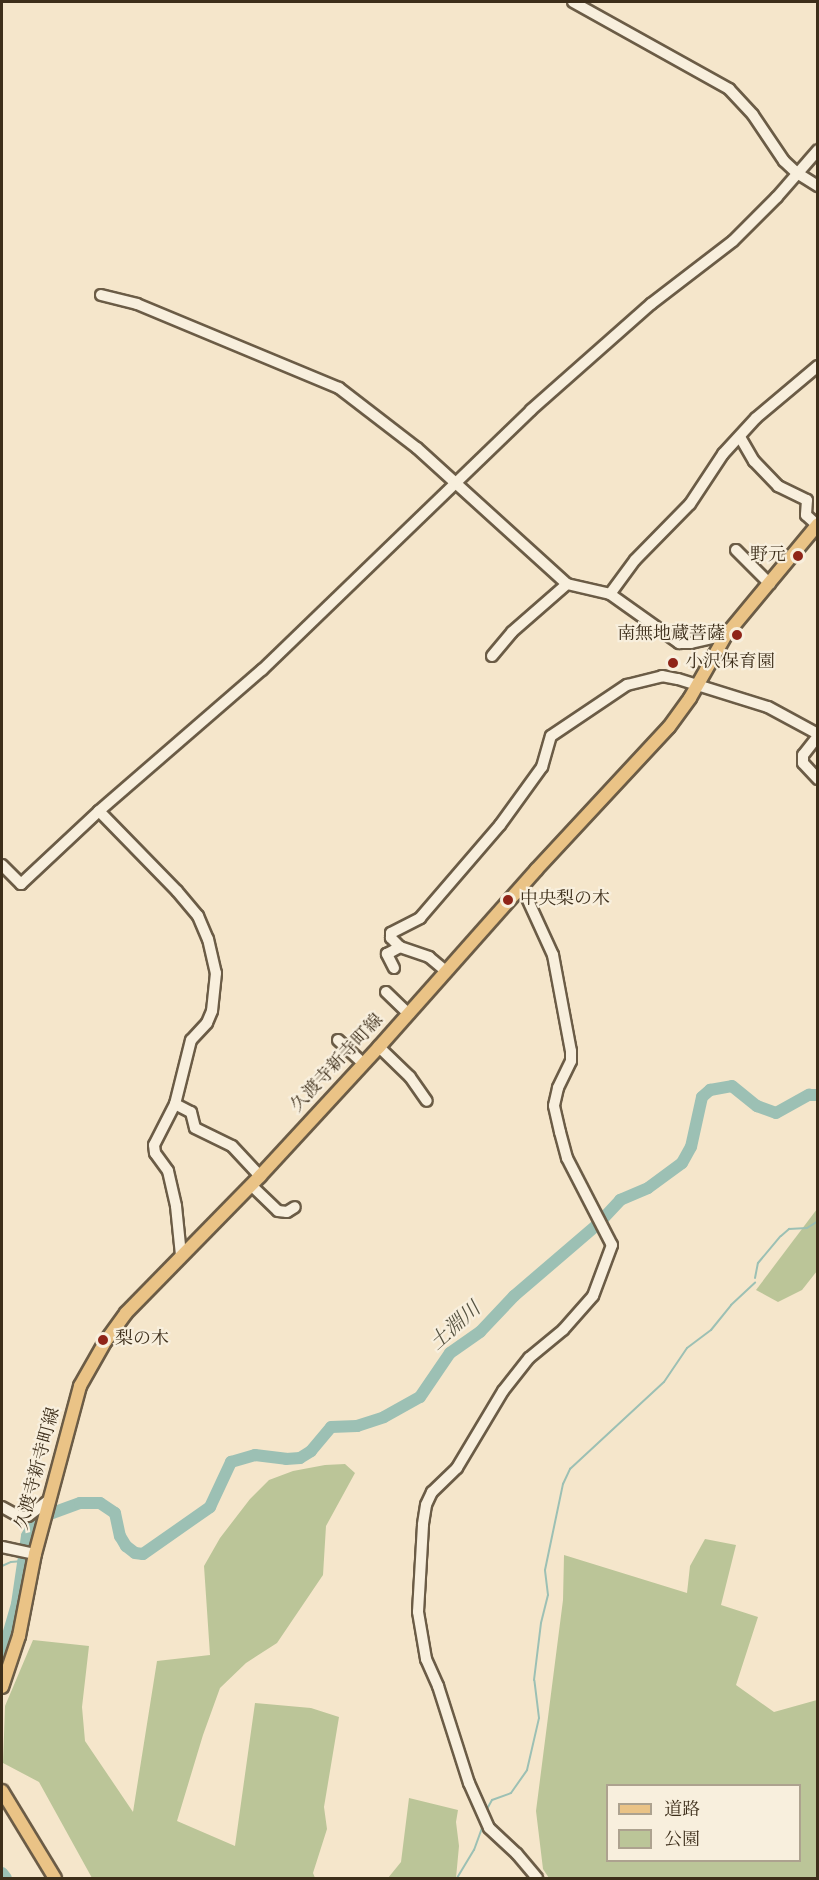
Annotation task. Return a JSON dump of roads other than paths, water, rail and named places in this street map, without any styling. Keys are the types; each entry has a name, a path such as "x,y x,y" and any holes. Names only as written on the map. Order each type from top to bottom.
{"main road":[{"name":"久渡寺新寺町線","path":"2,1687 19,1636 28,1552 45,1517 86,1372 126,1313 255,1180 379,1047 669,727 697,686 726,635 817,524"},
{"path":"2,1791 56,1878"}],"street":[{"path":"573,2 729,89 742,101 775,149 796,173 818,186"},
{"path":"2,865 21,884 99,811 262,670 531,410 651,304 687,279 739,236 818,150"},
{"path":"101,295 137,304 339,388 417,448 567,584 610,594 680,643 691,643 726,635"},
{"path":"610,594 635,560 690,504 723,454 756,418 818,366"},
{"path":"740,437 754,461 762,466 778,486 807,500 806,515 817,524"},
{"path":"736,550 770,584"},
{"path":"492,657 512,632 567,584"},
{"path":"447,972 429,957 400,946 391,938 391,933 420,918 500,825 542,767 551,736 606,698 641,679 662,676 768,707 818,735 803,754 803,763 818,779"},
{"path":"99,811 177,891 198,916 208,939 216,973 212,1011 207,1023 191,1040 176,1104 154,1145 155,1153 168,1171 176,1206 181,1255"},
{"path":"519,891 526,896 553,955 572,1051 571,1061 558,1088 554,1106 567,1158 612,1245 593,1296 563,1330 530,1358 503,1391 457,1468 432,1492 426,1505 423,1526 418,1612 426,1659 438,1686 469,1783 489,1828 517,1854 537,1878"},
{"path":"394,968 387,954 400,946"},
{"path":"386,992 409,1014"},
{"path":"338,1040 363,1064"},
{"path":"379,1047 410,1077 427,1101"},
{"path":"176,1104 191,1112 195,1128 232,1146 278,1211 287,1212 295,1207"},
{"path":"2,1507 20,1517 28,1516 49,1500"},
{"path":"2,1546 28,1552"}],"waterway":[{"name":"土淵川","path":"2,1656 17,1604 27,1536 36,1519 80,1503 100,1503 115,1513 120,1536 126,1546 135,1553 143,1554 210,1507 231,1462 255,1455 286,1459 300,1458 311,1451 331,1427 357,1426 384,1417 420,1397 450,1353 480,1332 514,1296 598,1224 620,1200 648,1188 682,1163 691,1147 702,1097 710,1090 732,1086 757,1106 776,1113 809,1095 818,1095"},
{"path":"755,1278 758,1263 781,1236 789,1229 807,1228 818,1221"},
{"path":"487,1809 492,1800 511,1793 527,1770 539,1718 534,1680 541,1623 548,1595 545,1570 563,1484 570,1469 664,1382 687,1348 711,1330 731,1305 755,1283"},
{"path":"2,1566 11,1562 23,1561"},
{"path":"457,1878 474,1850 483,1825"},
{"name":"土淵川","path":"2,1873 6,1878"}],"place":[{"name":"野元","path":"798,556"},
{"name":"南無地蔵菩薩","path":"737,635"},
{"name":"小沢保育園","path":"673,663"},
{"name":"中央梨の木","path":"508,900"},
{"name":"梨の木","path":"103,1340"}]}
